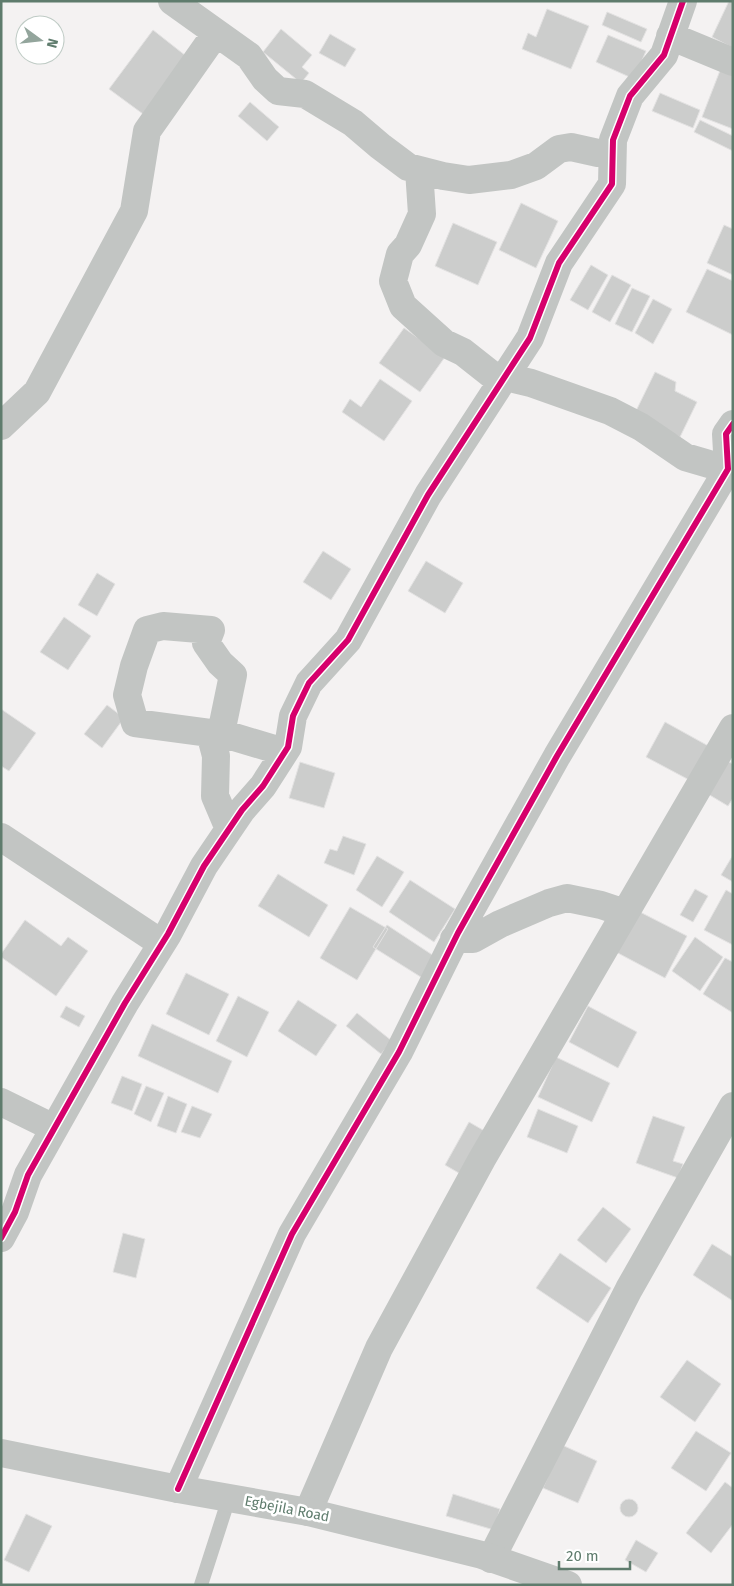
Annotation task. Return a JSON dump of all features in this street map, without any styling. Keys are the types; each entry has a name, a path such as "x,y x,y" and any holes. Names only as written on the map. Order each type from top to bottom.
{"street":[{"path":"172,1 249,56 265,79 278,91 305,94 352,123 408,167 443,176 469,180 511,175 536,166 560,149 571,147 612,153"},
{"path":"1,1238 15,1212 28,1175 161,943 168,934 204,866 242,810 263,786 288,747 293,716 309,682 348,640 428,495 530,338 559,263 612,184 612,140 630,96 664,55 674,14 733,62"},
{"path":"1,426 37,392 134,211 147,131 216,33"},
{"path":"419,170 422,214 408,245 400,254 393,280 403,306 444,343 463,352 503,380 532,383 610,411 641,427 685,457 730,470"},
{"path":"178,1489 292,1234 399,1052 454,939 557,756 730,470 726,434 733,424"},
{"path":"229,829 215,796 216,756 210,733 134,723 127,695 134,666 147,630 163,626 211,630 206,643 220,663 233,675 221,732 284,752"},
{"path":"308,1512 379,1348 482,1159 733,728"},
{"path":"1,837 161,943"},
{"path":"454,939 473,939 500,924 549,903 567,898 601,905 625,913"},
{"path":"1,1102 54,1128"},
{"path":"491,1559 629,1289 733,1106"},
{"name":"Egbejila Road","path":"1,1453 178,1489 308,1512 482,1555 568,1585"}],"lane":[{"path":"201,1585 230,1498"}],"building":[{"path":"729,1 733,1 733,48 712,37"},
{"path":"547,9 589,26 571,69 522,49 528,33 536,37"},
{"path":"607,12 647,29 641,42 602,25"},
{"path":"281,29 312,55 302,67 309,73 301,83 263,52"},
{"path":"153,30 186,56 143,114 109,89"},
{"path":"330,34 356,49 345,67 319,53"},
{"path":"608,35 646,51 634,79 596,62"},
{"path":"721,68 733,72 733,129 702,117"},
{"path":"660,93 700,110 693,128 652,111"},
{"path":"250,102 279,127 267,141 238,116"},
{"path":"700,120 733,136 733,151 694,132"},
{"path":"521,203 558,221 536,268 499,250"},
{"path":"453,223 497,242 478,285 435,266"},
{"path":"724,225 733,229 733,275 707,263"},
{"path":"591,265 608,275 588,310 570,300"},
{"path":"707,269 733,281 733,335 686,312"},
{"path":"612,275 631,285 610,322 592,312"},
{"path":"632,288 650,296 632,332 615,324"},
{"path":"653,299 672,309 653,344 635,333"},
{"path":"404,328 445,357 420,392 379,363"},
{"path":"655,372 676,382 675,391 697,402 680,437 634,415"},
{"path":"380,379 412,401 384,441 342,412 350,399 361,407"},
{"path":"323,551 351,569 331,600 303,582"},
{"path":"426,561 463,583 445,613 408,591"},
{"path":"97,573 115,584 97,616 78,605"},
{"path":"64,617 91,636 68,670 40,652"},
{"path":"107,705 124,718 102,748 84,734"},
{"path":"1,709 36,733 9,771 1,766"},
{"path":"665,722 712,748 693,782 646,757"},
{"path":"727,761 733,764 733,798 728,806 708,794"},
{"path":"300,762 335,773 324,808 289,798"},
{"path":"343,836 366,844 354,875 324,863 330,849 337,851"},
{"path":"733,855 733,882 721,875"},
{"path":"377,856 404,872 382,907 356,890"},
{"path":"278,874 328,905 309,937 258,906"},
{"path":"410,880 455,909 434,942 389,912"},
{"path":"695,889 708,896 693,922 680,915"},
{"path":"726,890 733,894 733,945 704,930"},
{"path":"350,907 388,929 357,980 320,958"},
{"path":"638,911 687,936 665,978 616,952"},
{"path":"25,920 61,946 68,937 88,951 56,996 1,957 1,954"},
{"path":"387,925 437,958 424,979 373,947"},
{"path":"695,937 723,957 700,991 672,971"},
{"path":"725,958 733,962 733,1013 703,994"},
{"path":"186,973 229,994 209,1035 166,1014"},
{"path":"238,996 269,1012 247,1057 216,1041"},
{"path":"298,1000 337,1025 316,1056 278,1031"},
{"path":"66,1006 85,1016 79,1027 60,1017"},
{"path":"588,1006 637,1032 618,1068 569,1042"},
{"path":"357,1013 392,1041 381,1054 346,1026"},
{"path":"152,1024 232,1061 218,1093 138,1056"},
{"path":"556,1057 610,1083 592,1122 538,1097"},
{"path":"122,1076 142,1084 132,1111 111,1103"},
{"path":"146,1086 164,1093 151,1122 134,1114"},
{"path":"168,1096 187,1104 176,1133 157,1126"},
{"path":"192,1106 212,1114 200,1138 181,1132"},
{"path":"538,1109 578,1126 567,1153 527,1137"},
{"path":"653,1116 685,1127 673,1161 683,1164 678,1178 636,1163"},
{"path":"469,1122 488,1133 464,1176 445,1165"},
{"path":"603,1207 631,1229 606,1263 577,1240"},
{"path":"123,1233 145,1239 136,1278 113,1272"},
{"path":"712,1244 733,1257 733,1301 693,1275"},
{"path":"560,1253 611,1288 588,1323 536,1288"},
{"path":"687,1360 721,1384 695,1422 660,1397"},
{"path":"696,1431 731,1453 706,1491 671,1468"},
{"path":"562,1445 597,1461 578,1503 543,1488"},
{"path":"725,1482 733,1488 733,1524 711,1553 686,1533"},
{"path":"453,1494 500,1509 494,1530 446,1516"},
{"path":"629,1499 635,1502 638,1508 635,1514 629,1517 623,1514 620,1508 623,1502"},
{"path":"26,1514 52,1526 29,1572 4,1560"},
{"path":"636,1540 658,1553 646,1572 625,1560"}],"cycle path":[{"path":"1,1238 15,1212 28,1175 125,1003 168,934 204,866 242,810 263,786 288,747 293,716 309,683 348,640 428,495 530,338 559,263 612,184 613,140 630,96 664,55 683,1"},
{"path":"178,1489 292,1234 399,1052 458,933 557,756 728,469 726,434 733,424"}]}
